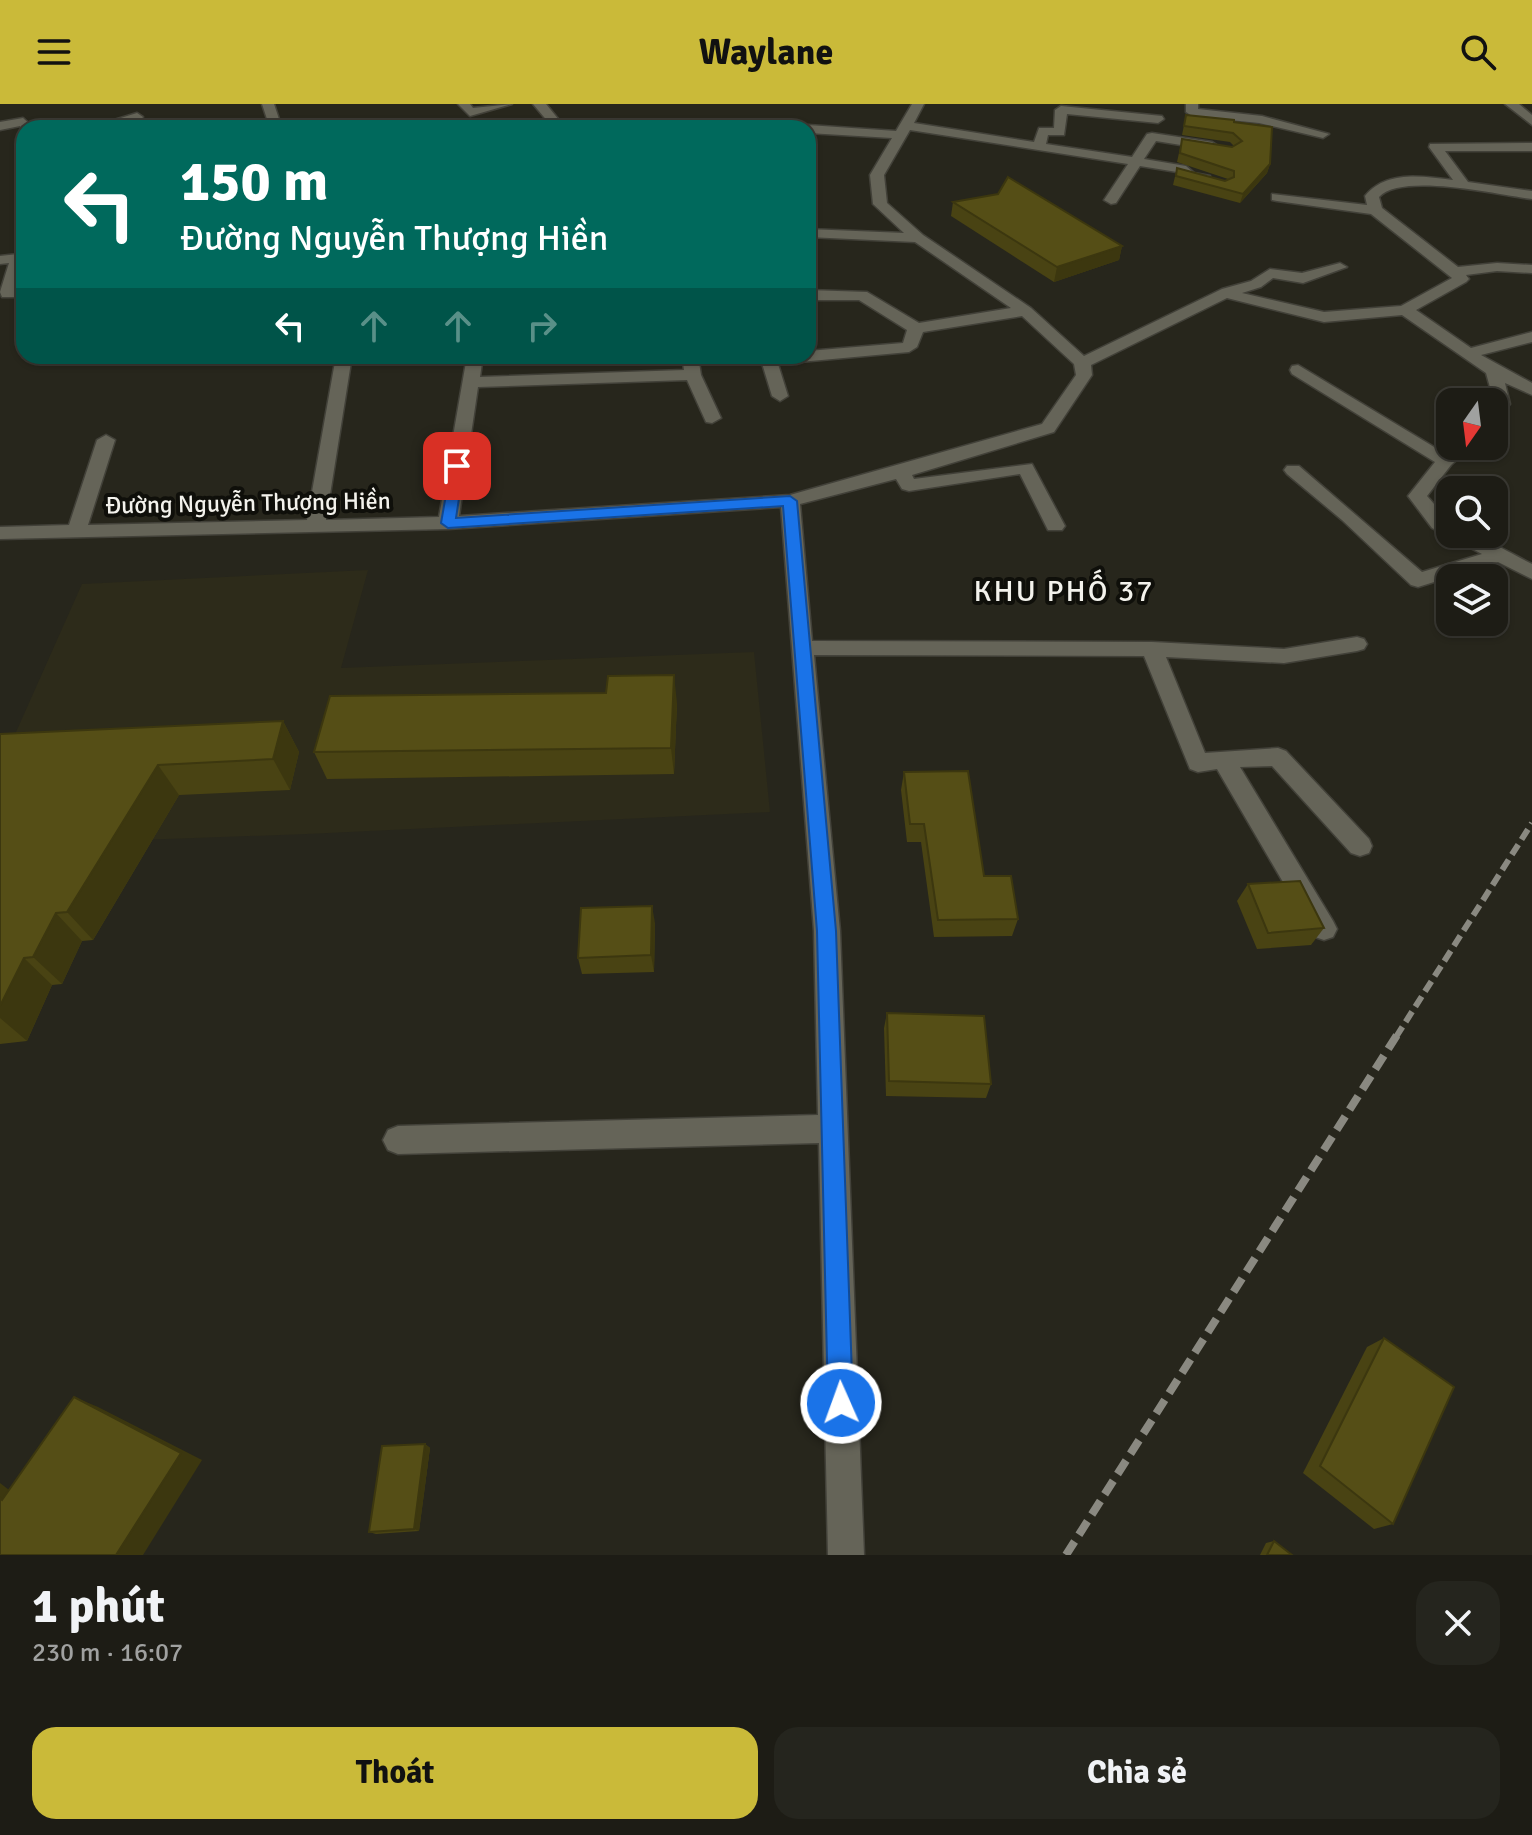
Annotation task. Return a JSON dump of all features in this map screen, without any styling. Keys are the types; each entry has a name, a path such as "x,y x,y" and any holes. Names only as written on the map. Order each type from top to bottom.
{"street":[{"path":"467,108 506,104"},
{"path":"539,104 553,120"},
{"path":"918,104 877,175 880,204 918,238 1025,311 1082,363 1225,293 1256,284 1270,273"},
{"path":"1511,104 1532,121"},
{"path":"1192,108 1323,134"},
{"path":"1039,146 1043,131 1060,132 1061,110 1158,119"},
{"path":"125,120 137,117"},
{"path":"816,129 902,130 1039,146 1181,169 1190,176 1223,183"},
{"path":"1111,200 1152,137 1230,149"},
{"path":"1465,187 1435,147 1532,147"},
{"path":"1375,210 1372,196 1383,184 1406,181 1532,195"},
{"path":"1225,293 1324,317 1405,310 1461,279 1375,210 1277,197"},
{"path":"816,233 918,238"},
{"path":"1258,257 1270,273 1303,278 1340,267"},
{"path":"16,265 7,294 16,293"},
{"path":"1455,272 1497,267 1532,269"},
{"path":"816,295 862,295 916,328 1025,311"},
{"path":"1405,310 1494,371 1532,390"},
{"path":"816,354 909,347 916,328"},
{"path":"1469,353 1532,337"},
{"name":"Đường Nguyễn Thượng Hiền","path":"0,533 448,523 790,501 1048,428 1084,375 1082,363"},
{"path":"315,526 343,364"},
{"path":"448,523 474,364"},
{"path":"691,364 712,418"},
{"path":"770,364 780,396"},
{"path":"1298,370 1445,461 1417,496 1436,520"},
{"path":"1494,371 1498,388"},
{"path":"472,382 693,375"},
{"path":"77,530 106,440"},
{"path":"901,472 909,485 1026,468 1055,526"},
{"path":"1293,470 1349,516 1418,580 1501,555"},
{"path":"790,501 827,931 846,1555"},
{"path":"1487,548 1532,572"},
{"path":"804,648 1152,649 1284,656 1357,644"},
{"path":"1152,649 1198,763 1278,757 1360,846"},
{"path":"1223,759 1324,929"},
{"path":"398,1140 831,1129"}],"shaded area":[{"path":"368,570 341,668 754,652 770,812 0,845 0,768 82,584"}],"building":[{"path":"1186,115 1272,127 1270,164 1243,194 1176,176 1177,168 1225,181 1234,177 1234,171 1180,153 1182,139 1232,147 1242,141 1233,133 1184,126"},
{"path":"1008,177 1122,246 1057,267 953,202 998,194"},
{"path":"674,675 671,748 314,752 330,696 606,693 608,676"},
{"path":"283,721 273,759 158,765 67,912 56,913 33,957 24,958 0,1006 0,734"},
{"path":"968,771 984,876 1011,876 1018,919 938,920 924,824 910,824 904,772"},
{"path":"1300,881 1324,928 1268,933 1248,884"},
{"path":"652,906 651,955 578,958 581,908"},
{"path":"887,1013 984,1016 991,1084 889,1081"},
{"path":"1384,1338 1454,1387 1393,1524 1320,1466"},
{"path":"74,1397 181,1453 116,1555 0,1555 0,1498 2,1500"},
{"path":"425,1444 414,1529 369,1532 382,1446"},
{"path":"1274,1541 1292,1555 1267,1555"}],"railway":[{"path":"1396,1037 1532,823"},
{"path":"1066,1555 1397,1035"}],"district":[{"name":"KHU PHỐ 37","path":"1064,591"}],"route":[{"path":"457,466 448,523 790,501 827,931 841,1403"}]}
